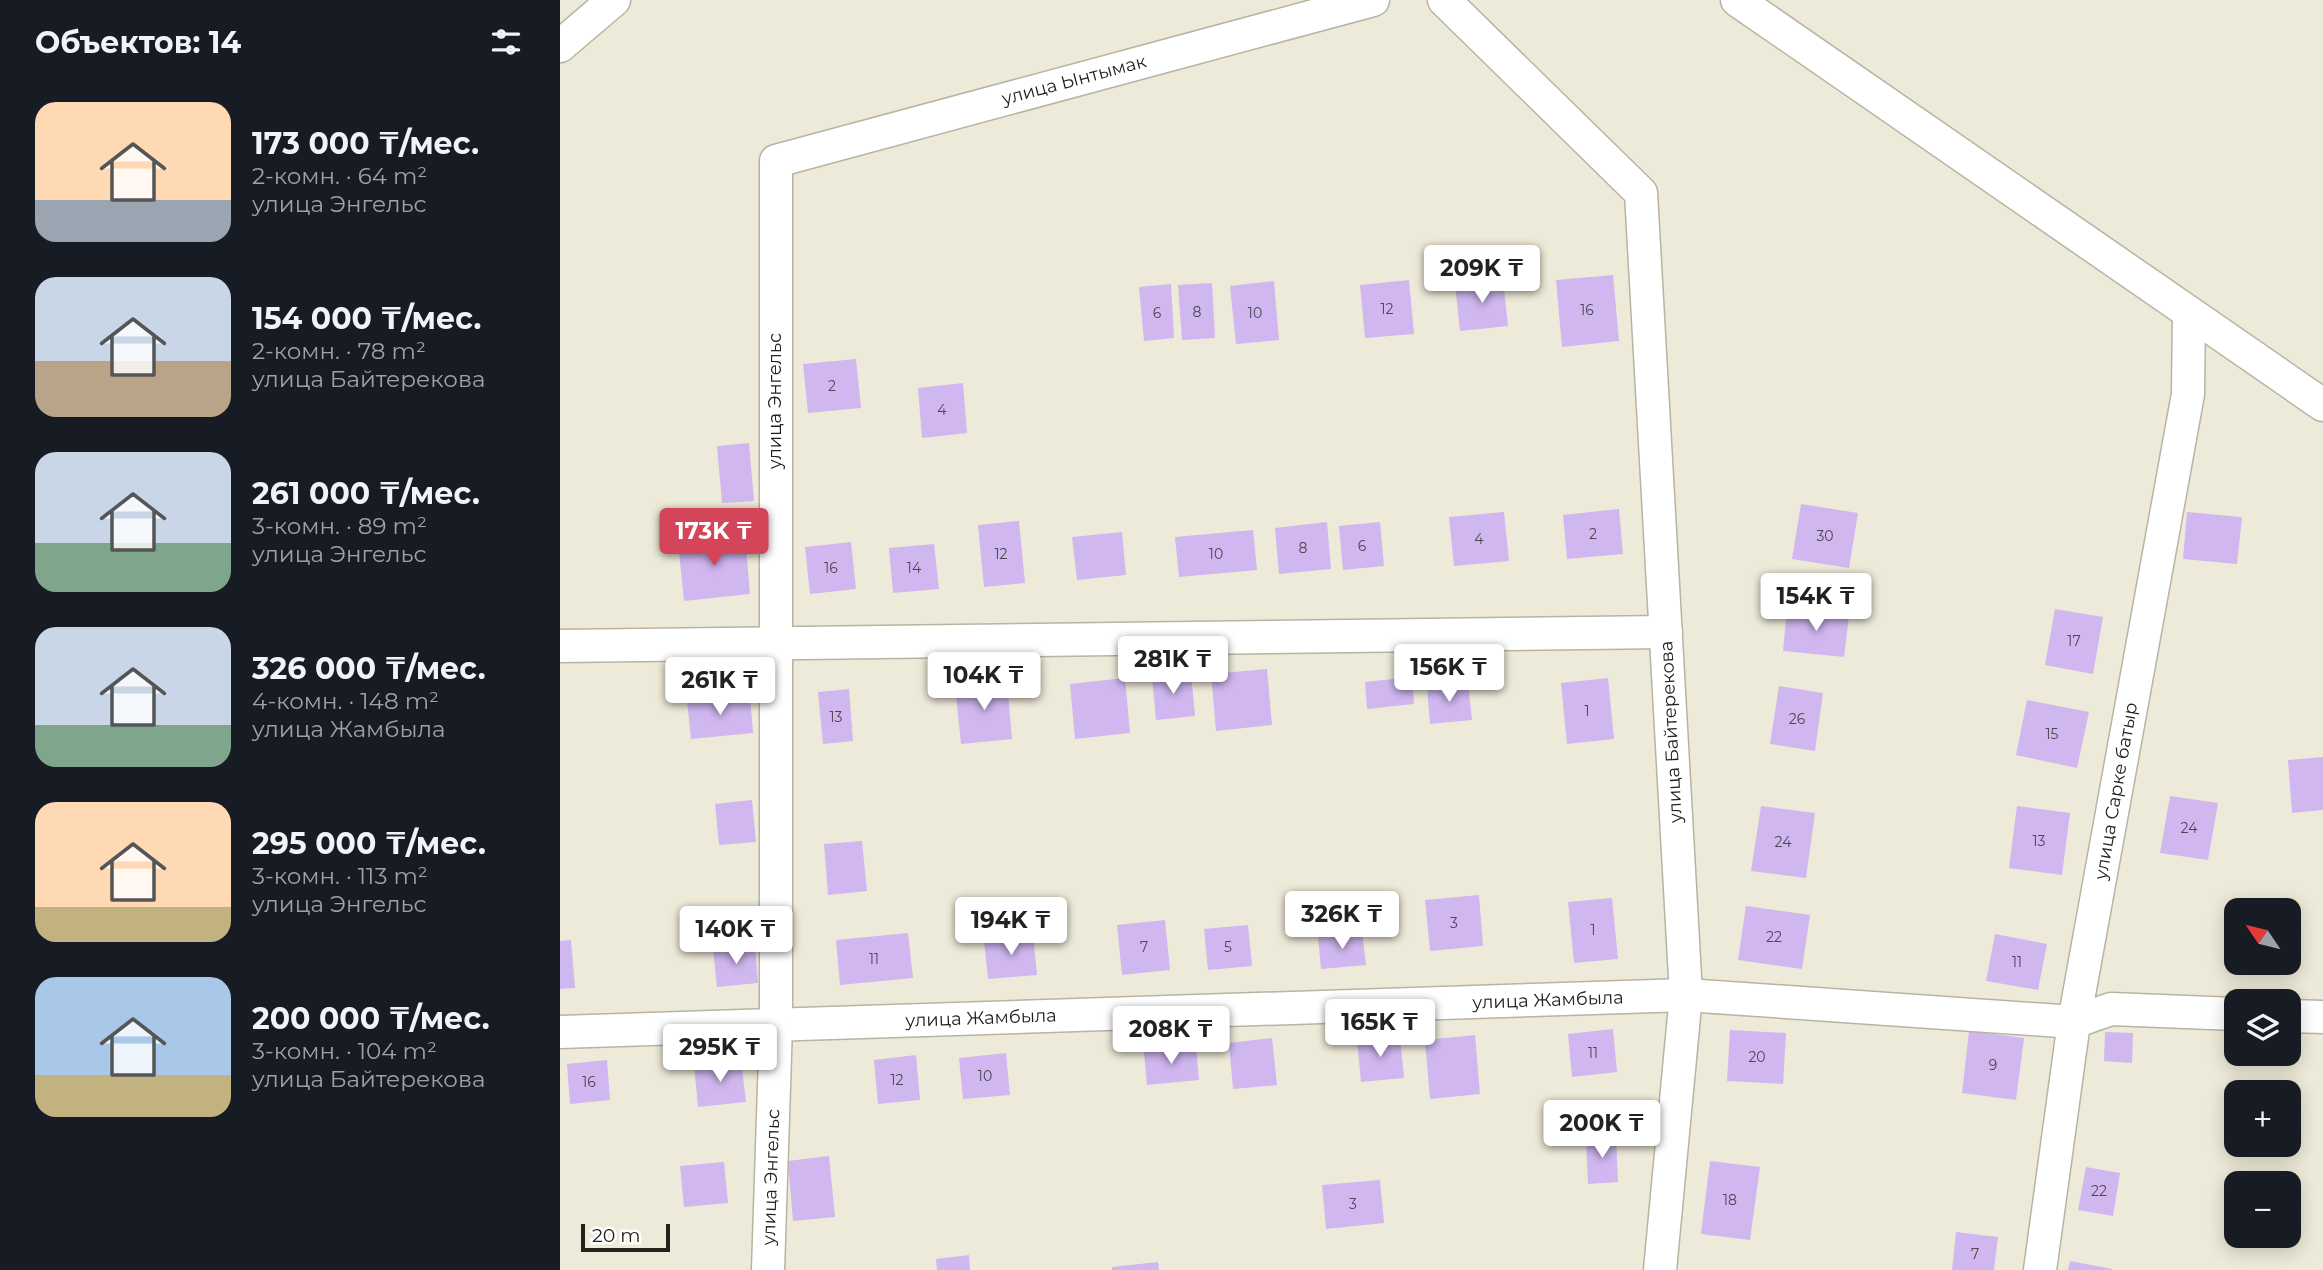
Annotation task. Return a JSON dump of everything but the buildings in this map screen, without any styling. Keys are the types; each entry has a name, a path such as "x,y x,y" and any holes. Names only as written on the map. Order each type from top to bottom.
{"street":[{"path":"560,46 614,0"},
{"name":"улица Ынтымак","path":"776,161 1373,0"},
{"name":"улица Байтерекова","path":"1444,0 1641,192 1686,995 1660,1270"},
{"path":"1737,0 2323,405"},
{"name":"улица Энгельс","path":"768,1270 776,1025 776,161"},
{"name":"улица Сарке батыр","path":"2040,1270 2074,1022 2188,394 2189,313"},
{"path":"560,646 1666,632"},
{"name":"улица Жамбыла","path":"560,1032 1686,995 2074,1022"},
{"path":"2074,1022 2111,1009 2224,1014"},
{"path":"2301,1016 2323,1017"}]}
